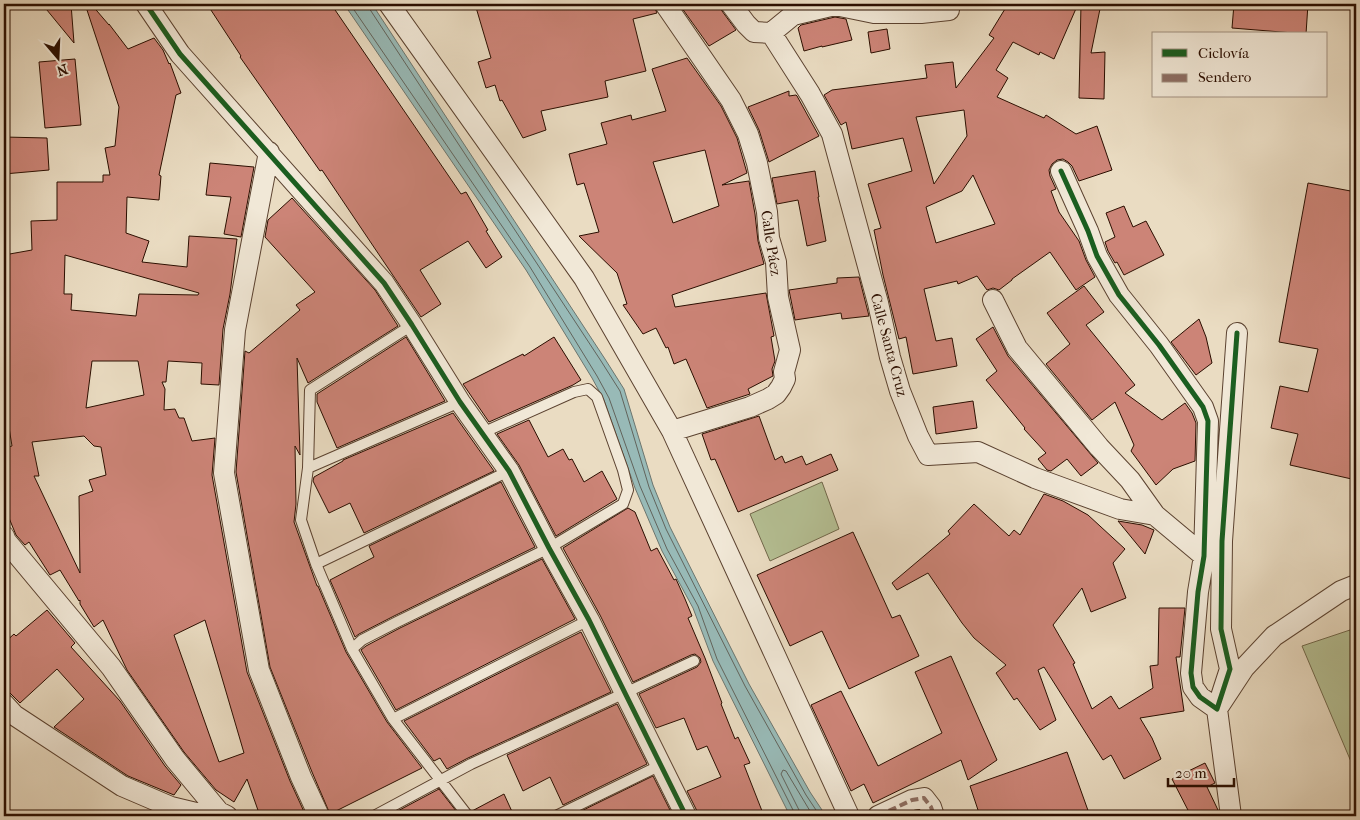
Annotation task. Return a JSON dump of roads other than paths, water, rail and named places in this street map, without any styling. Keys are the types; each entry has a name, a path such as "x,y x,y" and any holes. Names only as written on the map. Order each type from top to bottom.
{"street":[{"path":"146,4 180,54 384,283 412,325 460,402 509,471 549,548 590,620 624,693 686,816"},
{"path":"390,4 584,278 672,431 850,816"},
{"name":"Calle Páez","path":"665,4 730,100 748,134 767,212 769,238 776,262 778,298 790,350 784,372 785,379 776,394 750,407 672,431"},
{"path":"731,4 754,32 771,34 793,15 835,5 874,13 921,13 949,10"},
{"name":"Calle Santa Cruz","path":"771,34 810,94 832,134 900,391 918,436 928,455 978,452 1035,478 1120,509 1155,515"},
{"path":"269,152 235,330 224,473 259,670 301,777 319,816"},
{"path":"1061,170 1097,256 1119,295 1159,346 1203,408 1208,421 1204,556 1198,592 1191,673 1193,687 1200,697 1218,710"},
{"path":"993,300 1017,348 1099,448 1130,480 1155,515 1204,556"},
{"path":"1231,816 1218,710 1230,669 1221,629 1222,541 1237,333"},
{"path":"4,536 6,542 111,667 175,759 223,814"},
{"path":"1218,710 1244,668 1274,636 1341,590 1356,585"},
{"path":"4,704 14,715 122,786 170,807 196,814 223,814"},
{"path":"878,816 912,800 924,798 931,807 934,816"}],"lane":[{"path":"412,325 310,390 308,468 301,520 316,564 352,649 393,719 468,816"},
{"path":"352,649 362,640 397,622 549,548 624,504 628,490 624,470 597,397 588,389 574,392 482,433"},
{"path":"308,468 460,402"},
{"path":"316,564 509,471"},
{"path":"393,719 590,620"},
{"path":"374,816 471,764 694,661"},
{"path":"556,816 661,764"}],"water":[{"path":"344,4 372,4 624,389 653,485 670,527 749,684 810,792 826,816 790,816 713,661 693,608 662,551 635,488 604,400 592,378 526,270"}]}
